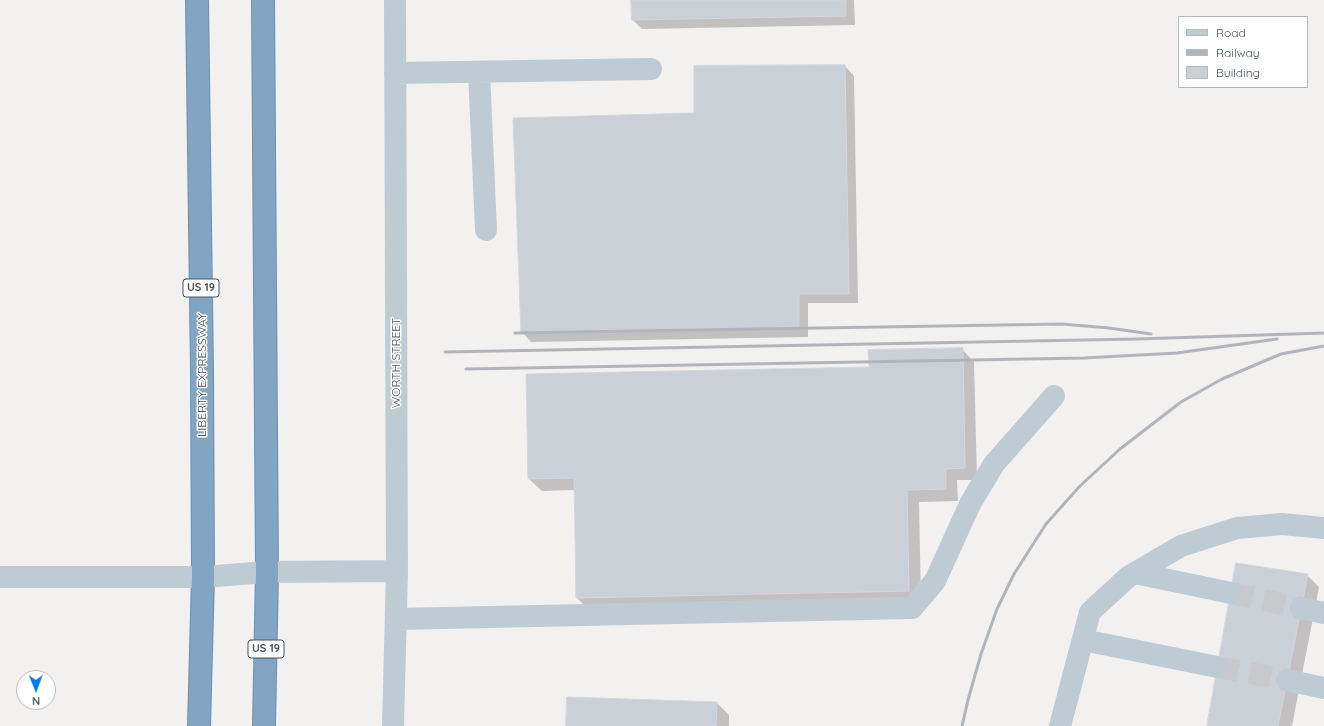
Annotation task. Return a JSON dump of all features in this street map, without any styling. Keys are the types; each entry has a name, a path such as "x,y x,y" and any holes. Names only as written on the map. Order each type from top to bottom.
{"highway":[{"name":"LIBERTY EXPRESSWAY","path":"197,0 203,577 199,726"},
{"name":"US 19","path":"263,0 267,572 264,726"}],"street":[{"name":"WORTH STREET","path":"393,726 397,571 396,0"},
{"path":"395,73 652,69"},
{"path":"479,72 486,230"},
{"path":"396,619 912,608 935,581 970,504 994,464 1054,396"},
{"path":"1060,726 1090,612 1128,577 1181,546 1237,528 1282,524 1324,528"},
{"path":"0,577 203,577 267,572 397,571"},
{"path":"1135,572 1231,593"},
{"path":"1301,608 1324,612"},
{"path":"1083,640 1217,667"},
{"path":"1287,680 1324,688"}],"building":[{"path":"631,0 846,0 846,16 632,20"},
{"path":"845,65 849,294 799,294 799,328 521,333 513,118 694,113 694,66"},
{"path":"963,348 965,468 946,469 946,489 907,490 909,591 576,598 574,478 528,479 526,374 869,367 868,350"},
{"path":"1236,563 1308,574 1278,726 1207,726"},
{"path":"567,697 717,702 716,726 566,726"}],"tunnel":[{"path":"1231,593 1301,608"},
{"path":"1217,667 1287,680"}],"railway":[{"path":"515,333 1062,324 1109,328 1151,334"},
{"path":"445,352 1137,339 1324,333"},
{"path":"466,369 1084,358 1177,353 1277,339"},
{"path":"962,726 981,654 997,609 1014,574 1046,524 1080,486 1120,449 1181,402 1222,379 1281,354 1324,346"}]}
